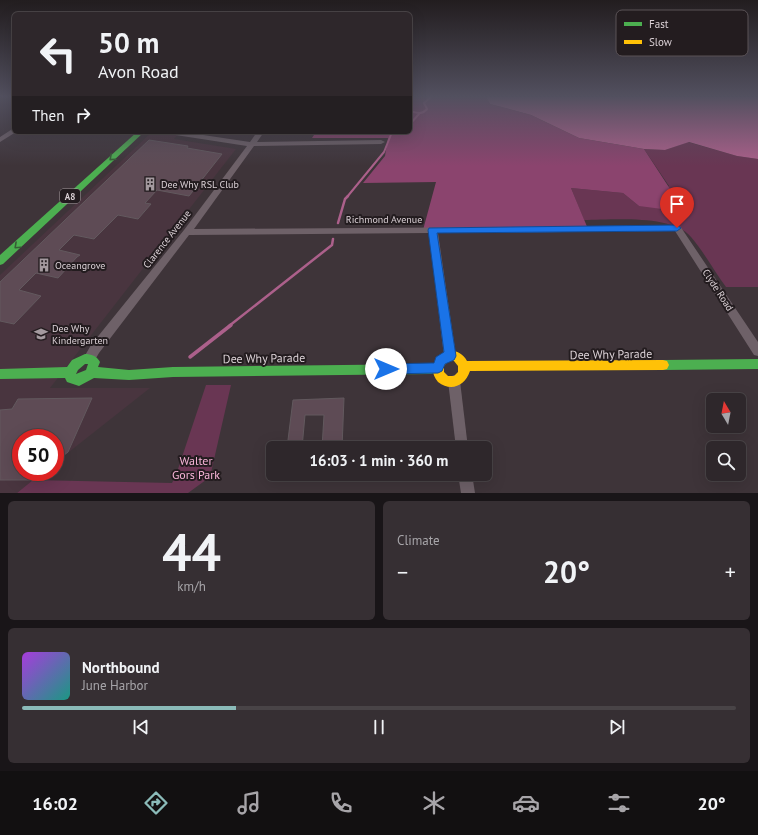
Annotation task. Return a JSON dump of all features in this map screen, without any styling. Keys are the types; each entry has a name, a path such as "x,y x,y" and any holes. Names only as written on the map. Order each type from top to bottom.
{"main road":[{"name":"A8","path":"25,225 128,134"},
{"name":"A8","path":"0,262 140,134"},
{"path":"446,356 450,356 458,359 464,366 465,370 462,378 454,382 447,381 441,376 438,367 440,360 446,356"},
{"path":"89,359 94,362 94,369 85,378 77,380 71,378 70,372 78,362 89,359"},
{"name":"Dee Why Parade","path":"464,366 758,364"},
{"name":"Dee Why Parade","path":"92,372 142,375 180,372 431,369 438,367"},
{"path":"0,374 70,372"}],"street":[{"path":"0,140 12,131"},
{"path":"183,134 251,144 381,142"},
{"name":"Clarence Avenue","path":"89,359 95,349 186,232 259,134"},
{"name":"Richmond Avenue","path":"186,232 677,228"},
{"name":"Clyde Road","path":"677,228 758,351"},
{"path":"433,230 450,356"},
{"path":"454,382 461,441"},
{"path":"466,481 468,493"}],"shaded area":[{"path":"412,120 541,120 579,138 644,149 672,192 673,198 670,210 639,206 623,193 571,188 588,229 423,230 436,182 363,183 385,156 388,138 312,138 315,134 412,134"},
{"path":"541,120 758,120 758,159 737,156 689,142 665,150 644,149 579,138"},
{"path":"150,134 178,134 174,139 236,149 50,388 150,388 64,456 64,429 12,429 12,481 32,481 17,493 0,493 0,275"}],"green space":[{"path":"688,142 737,156 758,159 758,287 726,287 691,237 682,230 670,225 625,219 584,220 571,188 623,193 639,206 669,186 644,149 665,150"},
{"name":"Walter Gors Park","path":"206,385 231,385 210,477 188,493 17,493 32,481 172,483"}],"building":[{"path":"149,140 188,146 187,148 222,154 189,196 157,190 145,203 151,204 138,219 118,215 94,239 74,235 59,250 80,255 58,278 36,273 19,290 41,296 14,324 0,321 0,282"},
{"path":"92,398 68,452 64,455 64,429 12,429 12,480 0,480 0,410 12,409 18,399"},
{"path":"344,398 342,441 322,441 324,415 305,415 303,441 288,441 293,400"}],"waterway":[{"path":"347,197 384,152 391,134"},
{"path":"338,223 345,199 347,197"},
{"path":"229,326 332,245 333,239"},
{"path":"190,357 231,325"}],"traffic: fast":[{"path":"0,261 139,134"},
{"path":"85,359 89,359 94,362 90,374 79,380 71,378 72,368 85,359"},
{"path":"663,365 758,364"},
{"path":"92,372 129,375 173,372 431,369 438,367"},
{"path":"0,374 70,372"}],"traffic: slow":[{"path":"451,356 460,360 464,369 460,378 451,382 442,378 438,369 442,360 451,356"},
{"path":"464,366 663,365"}],"place":[{"name":"Dee Why RSL Club","path":"150,184"},
{"name":"Oceangrove","path":"44,265"},
{"name":"Dee Why Kindergarten","path":"41,334"}],"route":[{"path":"386,369 431,369 438,367 440,360 446,356 450,356 433,230 677,228"}]}
